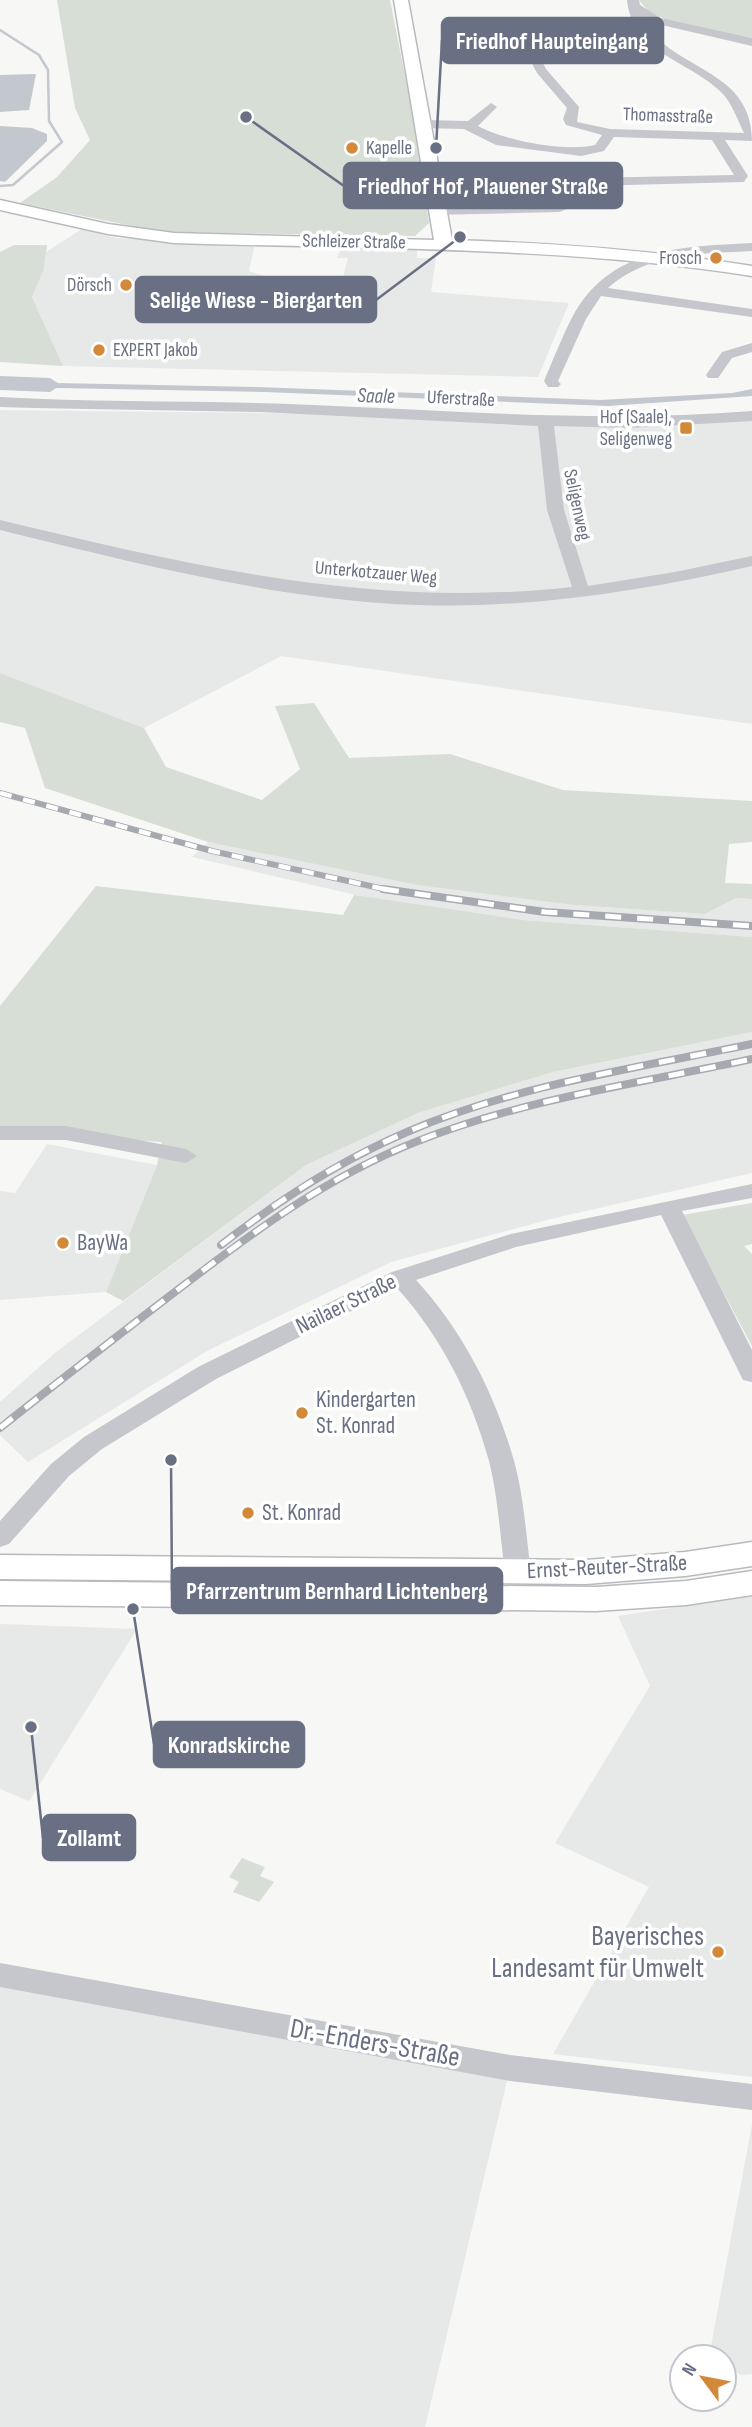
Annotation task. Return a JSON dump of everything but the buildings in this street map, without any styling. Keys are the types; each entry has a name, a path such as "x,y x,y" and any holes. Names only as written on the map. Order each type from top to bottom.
{"main road":[{"path":"401,0 442,228"},
{"name":"Schleizer Straße","path":"0,205 108,229 174,238 442,228 500,246 656,256"},
{"path":"656,256 752,271"},
{"name":"Ernst-Reuter-Straße","path":"0,1567 586,1572 685,1564 752,1554"},
{"name":"Ernst-Reuter-Straße","path":"0,1593 519,1600 687,1593 752,1583"}],"street":[{"path":"633,3 638,12 657,21 752,42"},
{"path":"633,3 635,17 653,42 665,53 726,89 752,136"},
{"path":"525,40 541,70 573,107 574,112 569,119 572,125 610,133"},
{"path":"470,126 491,107"},
{"name":"Thomasstraße","path":"422,124 470,126 496,141 581,152 599,148 610,133 752,136"},
{"path":"442,228 559,208 568,204 584,182 739,179 741,176 717,137"},
{"name":"Schleizer Straße","path":"656,256 752,247"},
{"path":"552,384 584,310 599,291 620,270 656,256"},
{"path":"599,291 752,313"},
{"path":"713,375 727,355 752,348"},
{"name":"Uferstraße","path":"0,402 69,407 259,407 545,422 685,421 752,416"},
{"name":"Seligenweg","path":"545,422 547,470 556,520 583,593"},
{"name":"Unterkotzauer Weg","path":"0,525 193,568 325,592 441,600 583,593 678,579 752,561"},
{"path":"0,1133 66,1133 186,1156"},
{"name":"Nailaer Straße","path":"0,1538 61,1470 93,1443 207,1373 400,1277 512,1241 668,1206 752,1191"},
{"path":"668,1206 752,1374"},
{"path":"400,1277 437,1318 480,1396 502,1463 518,1572"},
{"name":"Dr.-Enders-Straße","path":"0,1975 510,2068 752,2097"}],"shaded area":[{"path":"57,0 390,0 415,126 429,223 415,236 161,232 20,203 57,177 90,140 75,108"},
{"path":"639,0 752,0 752,38 668,20 650,13"},
{"path":"82,229 116,238 255,244 249,271 292,286 373,289 375,279 343,277 348,258 337,258 341,247 417,248 417,258 436,258 431,292 569,303 538,377 63,366 32,297 44,269 46,252"},
{"path":"14,245 47,245 44,269 32,297 63,366 0,362 0,252"},
{"path":"0,410 752,419 752,724 281,656 144,728 0,673"},
{"path":"0,673 144,728 166,767 262,800 300,769 275,706 314,703 349,758 450,754 563,790 752,801 752,842 729,844 725,883 752,884 752,899 736,898 705,914 573,905 417,885 208,842 45,788 25,728 0,722"},
{"path":"208,842 417,885 573,905 705,914 736,898 752,899 752,937 523,920 373,899 192,857"},
{"path":"96,886 343,915 354,895 523,920 752,937 752,1032 553,1072 418,1113 306,1165 123,1301 106,1292 157,1165 162,1142 0,1132 0,1006"},
{"path":"752,1032 752,1173 551,1219 391,1262 207,1351 28,1462 0,1435 0,1402 56,1352 306,1165 418,1113 553,1072"},
{"name":"BayWa","path":"47,1144 157,1165 106,1292 0,1300 0,1191 15,1193"},
{"path":"752,1203 752,1244 744,1246 752,1254 752,1346 682,1215"},
{"path":"752,1596 752,2077 553,2054 649,1887 555,1843 650,1686 618,1616"},
{"path":"0,1624 137,1629 29,1801 0,1789"},
{"path":"242,1858 265,1867 260,1876 274,1882 259,1902 233,1892 239,1882 229,1877"},
{"path":"0,1975 510,2068 425,2427 0,2427"},
{"path":"752,2124 752,2374 738,2373 738,2343 712,2343"}],"water":[{"path":"36,74 29,110 0,112 0,75"},
{"path":"0,126 32,128 47,134 47,141 5,182 0,181"},
{"path":"6,382 257,387 600,400 732,393 752,389 752,396 608,406 265,392 4,387"}],"waterway":[{"path":"0,30 39,55 48,70 49,121 62,142 13,185 0,186"},
{"name":"Saale","path":"0,383 50,385"}],"railway":[{"path":"0,793 212,851 386,889"},
{"path":"386,889 545,912 752,926"},
{"path":"386,889 393,891"},
{"path":"221,1245 287,1197 334,1169 382,1143 448,1116 577,1079 752,1044"},
{"path":"0,1428 256,1231 351,1172 418,1141 500,1114 625,1084 752,1059"}],"place":[{"name":"Friedhof Hof, Plauener Straße","path":"246,117"},
{"name":"Kapelle","path":"352,148"},
{"name":"Friedhof Haupteingang","path":"436,148"},
{"name":"Selige Wiese - Biergarten","path":"460,237"},
{"name":"Frosch","path":"716,258"},
{"name":"Dörsch","path":"126,285"},
{"name":"EXPERT Jakob","path":"99,350"},
{"name":"Hof (Saale), Seligenweg","path":"686,428"},
{"name":"BayWa","path":"63,1243"},
{"name":"Kindergarten St. Konrad","path":"302,1413"},
{"name":"Pfarrzentrum Bernhard Lichtenberg","path":"171,1460"},
{"name":"St. Konrad","path":"248,1513"},
{"name":"Konradskirche","path":"133,1609"},
{"name":"Zollamt","path":"31,1727"},
{"name":"Bayerisches Landesamt für Umwelt","path":"718,1952"}]}
